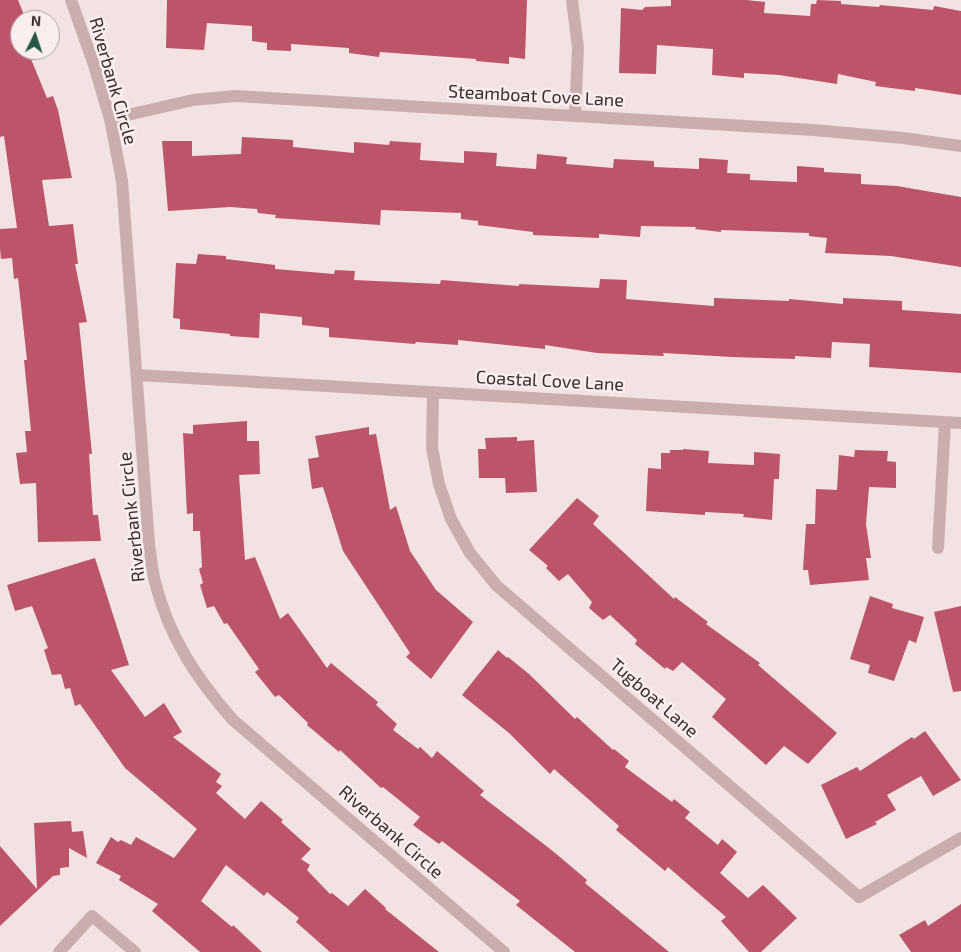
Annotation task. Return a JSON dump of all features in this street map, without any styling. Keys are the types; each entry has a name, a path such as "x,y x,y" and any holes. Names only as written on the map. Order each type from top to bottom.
{"street":[{"name":"Riverbank Circle","path":"71,0 94,65 110,119 122,181 149,544 155,582 164,610 184,656 208,692 232,720 504,952"},
{"path":"572,0 578,48 575,116"},
{"name":"Steamboat Cove Lane","path":"110,119 193,100 235,96 813,130 903,138 961,146"},
{"name":"Coastal Cove Lane","path":"136,375 961,424"},
{"name":"Tugboat Lane","path":"433,392 432,448 439,484 451,519 470,553 497,586 860,897 961,838"},
{"path":"938,548 945,422"},
{"path":"59,952 92,916 135,952"}],"building":[{"path":"0,0 18,0 22,10 10,10 10,60 31,60 47,98 53,96 58,110 72,178 42,180 49,226 73,224 78,264 75,264 87,322 79,323 92,454 89,454 93,515 98,515 101,541 38,542 36,483 20,484 16,453 27,452 25,431 31,431 24,360 27,360 18,278 14,279 12,258 1,259 0,229 17,228 4,136 0,137"},
{"path":"167,0 527,0 525,59 509,57 509,64 476,61 476,59 380,52 379,57 349,53 349,48 291,44 291,51 267,50 267,43 252,41 252,26 207,23 204,50 166,48"},
{"path":"671,0 746,0 765,2 764,13 810,16 811,4 816,4 817,0 841,1 841,4 879,7 880,5 933,10 934,6 961,11 961,95 915,88 915,91 875,86 876,82 838,74 837,84 779,75 744,73 744,78 712,75 713,49 657,45 656,74 619,73 621,8 642,10 645,7 671,6"},
{"path":"242,137 293,140 293,147 354,153 354,142 389,145 390,141 421,143 420,160 464,163 464,151 497,153 496,166 536,169 537,154 567,157 566,164 613,168 614,159 654,161 654,167 699,169 699,158 728,160 727,173 750,174 750,180 797,182 797,166 824,168 824,172 861,174 861,184 897,186 961,197 961,267 891,256 825,253 827,238 809,236 809,233 721,230 721,232 695,229 696,227 641,226 640,237 599,234 599,238 533,235 533,232 478,225 478,221 461,219 461,213 381,210 380,225 275,218 276,215 258,213 257,209 230,207 168,211 162,141 192,141 192,156 241,154"},
{"path":"198,254 226,256 226,259 275,265 275,269 334,274 335,270 355,271 354,280 440,284 441,280 519,286 519,284 599,288 600,279 627,280 626,299 714,306 714,298 789,301 789,299 843,304 843,298 902,301 902,310 961,314 961,373 869,367 870,344 832,342 831,358 795,356 795,359 663,353 664,356 597,353 545,345 545,349 458,340 458,345 416,342 415,344 329,337 329,328 302,325 302,317 260,313 259,338 180,329 180,319 173,318 176,263 196,264"},
{"path":"247,421 247,441 259,441 260,474 239,475 245,560 255,557 280,619 288,613 327,668 331,663 378,702 376,705 397,724 393,730 418,749 420,747 432,758 437,751 484,791 480,795 554,852 587,880 585,883 669,952 575,952 516,905 520,901 442,841 439,844 413,825 420,817 383,787 381,788 340,750 339,752 307,725 308,723 279,695 275,697 255,672 259,669 227,623 224,624 214,606 207,608 200,585 203,583 199,569 202,567 200,531 193,531 193,513 187,514 183,433 193,434 193,425"},
{"path":"369,427 369,435 376,434 390,510 396,506 410,551 436,590 473,622 431,679 406,657 410,653 343,551 323,487 312,489 308,459 319,457 315,436"},
{"path":"517,437 517,441 534,440 537,492 506,493 505,478 479,478 478,449 486,449 485,438"},
{"path":"670,450 709,451 708,463 754,465 754,452 780,454 779,479 774,479 772,520 743,517 744,514 705,512 705,515 646,511 648,468 661,469 661,453 670,453"},
{"path":"855,450 888,451 887,461 896,462 896,488 869,487 866,524 871,558 866,558 869,580 810,585 808,570 803,570 806,524 815,524 816,489 837,490 839,455 854,457"},
{"path":"577,498 599,516 593,524 674,599 675,597 708,622 706,624 760,663 758,665 837,733 808,764 784,746 766,765 712,717 726,699 682,662 673,671 666,667 665,669 635,644 637,640 610,615 603,620 589,608 592,602 568,574 559,581 546,568 548,566 529,550"},
{"path":"95,558 129,665 111,670 145,717 164,703 182,732 173,737 221,774 216,782 222,786 216,793 245,819 261,801 283,820 281,822 311,849 301,859 310,865 307,870 330,894 332,893 348,906 365,889 385,909 439,952 330,952 296,922 299,918 267,892 264,896 226,865 201,901 232,927 233,925 262,952 200,952 152,911 158,904 119,880 121,876 96,863 111,837 118,842 121,840 131,845 136,837 174,858 197,829 125,768 80,704 75,706 70,688 65,689 61,674 52,675 44,650 48,648 32,606 15,611 7,585"},
{"path":"870,596 893,604 892,608 924,617 916,643 909,640 894,681 868,673 870,665 850,659"},
{"path":"961,606 961,691 953,692 934,612"},
{"path":"498,650 529,674 575,719 577,717 613,750 629,761 625,767 672,802 674,799 690,812 685,818 718,845 722,839 737,852 720,873 748,898 763,885 797,918 761,952 749,952 721,921 726,917 668,867 665,871 616,830 619,826 554,769 550,774 509,733 462,695"},
{"path":"925,731 961,780 933,796 921,776 887,795 896,810 875,822 877,824 846,839 821,785 857,767 860,771 912,737 914,739"},
{"path":"71,821 72,832 83,831 87,858 69,848 69,867 60,868 60,875 53,876 0,926 0,846 37,889 34,823"},
{"path":"961,904 961,952 911,952 899,935 925,920 928,926"}]}
